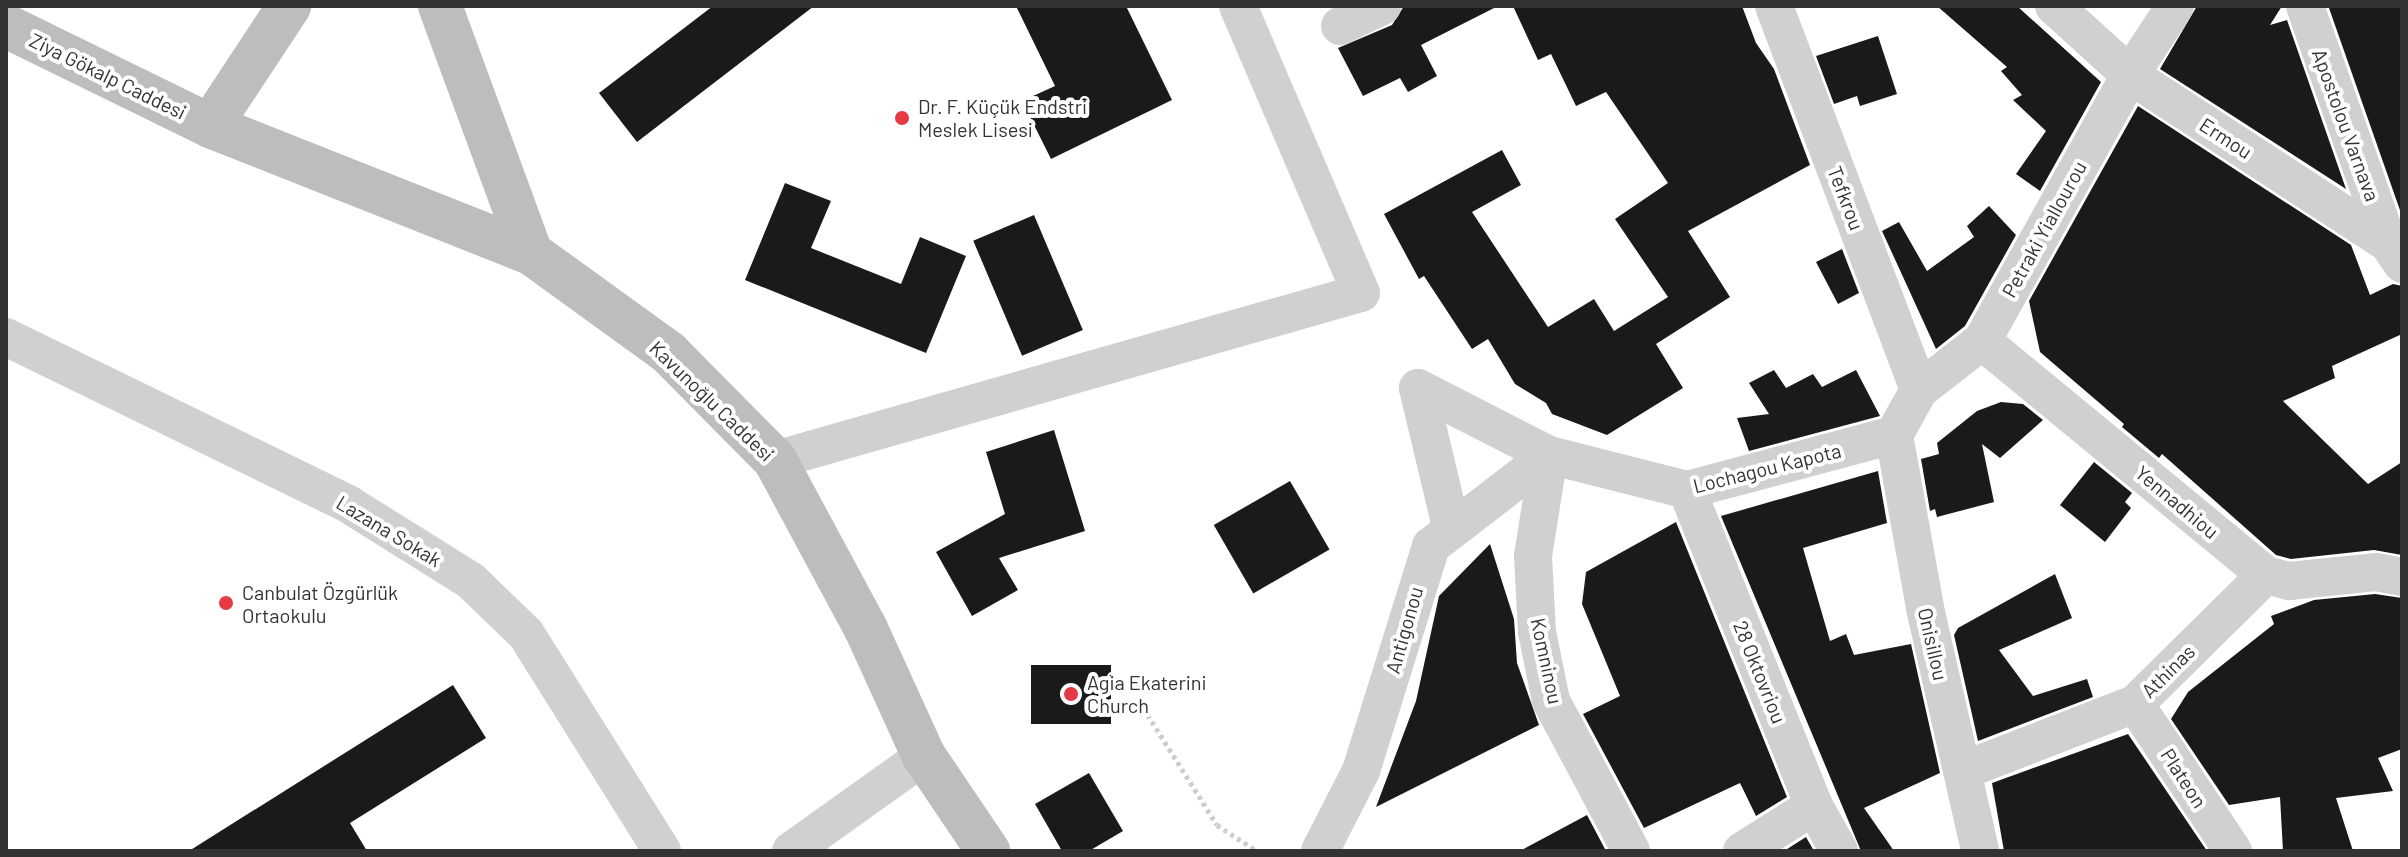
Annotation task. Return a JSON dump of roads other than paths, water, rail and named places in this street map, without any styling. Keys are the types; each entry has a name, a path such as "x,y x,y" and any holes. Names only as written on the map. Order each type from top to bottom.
{"main road":[{"path":"210,126 289,6"},
{"path":"440,6 531,253"},
{"name":"Ziya Gökalp Caddesi","path":"6,26 210,126"},
{"name":"Kavunoğlu Caddesi","path":"210,126 531,253 669,353 775,460 866,629 924,756 988,851"}],"street":[{"path":"775,460 1361,293 1238,6"},
{"path":"1340,26 1382,6"},
{"name":"Tefkrou","path":"1774,6 1919,390"},
{"name":"Ermou","path":"2054,6 2130,75 2395,253"},
{"name":"Petraki Yiallourou","path":"1894,435 1919,390 1982,341 2130,75 2175,6"},
{"name":"Apostolou Varnava","path":"2305,6 2395,253"},
{"name":"Lazana Sokak","path":"6,337 348,504 471,581 526,634 662,851"},
{"name":"Yennadhiou","path":"1982,341 2266,575"},
{"name":"Lochagou Kapota","path":"1451,527 1418,388 1549,455 1687,490 1894,435"},
{"name":"Onisillou","path":"1894,435 1925,608 1980,851"},
{"name":"Antigonou","path":"1320,851 1361,771 1431,546 1451,527 1549,455"},
{"name":"Komninou","path":"1549,455 1533,556 1537,632 1551,701 1631,851"},
{"name":"28 Oktovriou","path":"1687,490 1814,806 1839,851"},
{"path":"2266,575 2289,581 2376,572 2402,577"},
{"name":"Athinas","path":"1962,771 2135,704 2266,575"},
{"name":"Plateon","path":"2135,704 2219,847"},
{"path":"791,851 924,756"},
{"path":"1742,851 1814,806"}],"place":[{"name":"Dr. F. Küçük Endstri Meslek Lisesi","path":"902,118"},
{"name":"Canbulat Özgürlük Ortaokulu","path":"226,603"},
{"name":"Agia Ekaterini Church","path":"1071,694"}]}
